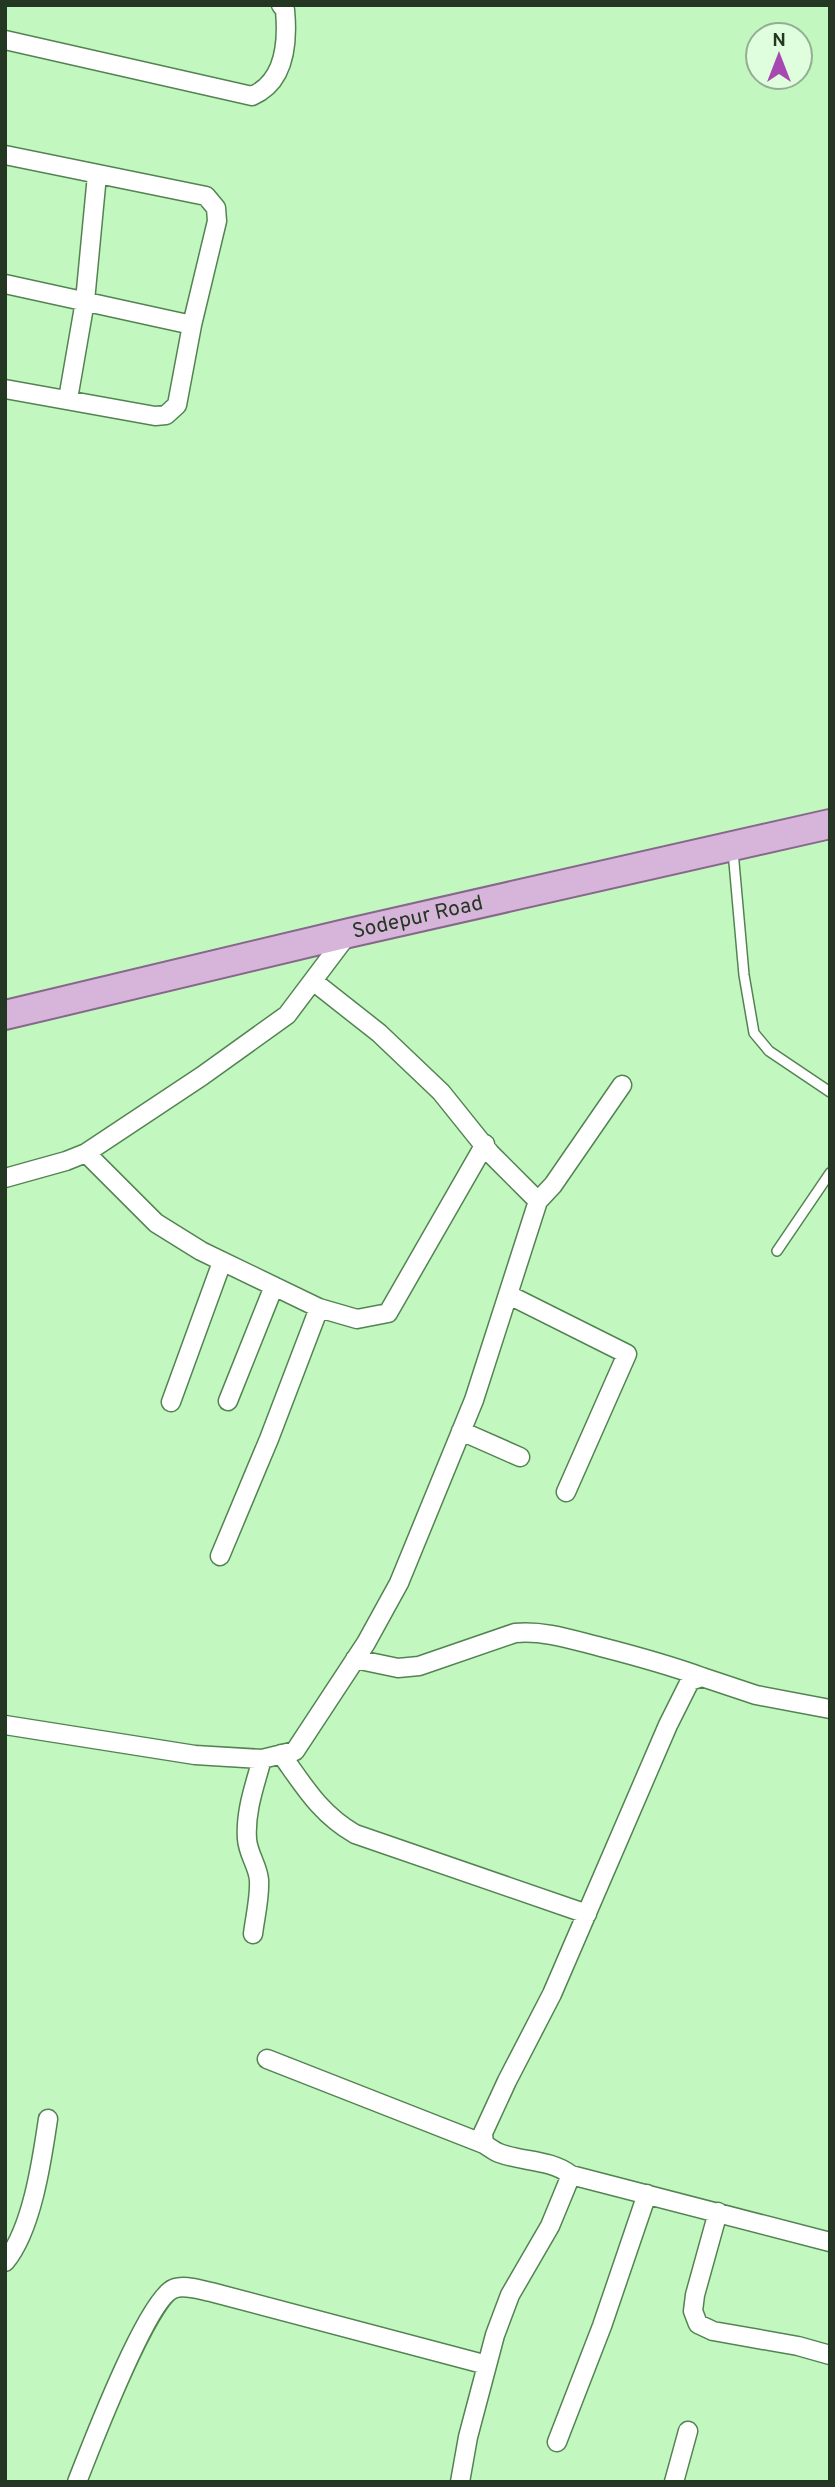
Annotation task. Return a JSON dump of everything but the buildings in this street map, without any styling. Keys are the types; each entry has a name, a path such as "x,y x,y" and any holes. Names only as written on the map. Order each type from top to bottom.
{"main road":[{"name":"Sodepur Road","path":"5,1016 349,933 830,824"}],"street":[{"path":"5,40 252,96 263,92 280,71 286,23 285,10 281,5"},
{"path":"5,155 206,197 216,208 217,221 192,325 177,405 166,415 155,416 5,389"},
{"path":"68,399 85,301 97,175"},
{"path":"5,284 192,325"},
{"path":"5,1178 86,1153 287,1016 349,933"},
{"path":"313,981 379,1033 441,1092 538,1201"},
{"path":"5,1725 195,1755 262,1759 295,1751 355,1659 399,1583 474,1400 538,1201 553,1185 622,1085"},
{"path":"86,1153 156,1223 222,1262 319,1308 357,1319 388,1313 485,1144"},
{"path":"170,1402 222,1262"},
{"path":"228,1401 274,1286"},
{"path":"509,1295 627,1354 566,1492"},
{"path":"220,1556 269,1439 319,1308"},
{"path":"461,1431 520,1457"},
{"path":"355,1659 398,1668 419,1667 515,1633 529,1632 557,1636 667,1664 756,1695 830,1709"},
{"path":"484,2144 483,2133 552,1994 677,1706 690,1681 702,1677"},
{"path":"281,1754 321,1809 337,1824 355,1834 587,1914"},
{"path":"253,1934 259,1878 247,1837 248,1808 262,1759"},
{"path":"267,2059 484,2144 499,2153 540,2162 571,2175 830,2242"},
{"path":"5,2262 13,2253 23,2227 39,2173 48,2119"},
{"path":"460,2482 468,2437 487,2365 510,2295 550,2226 571,2175"},
{"path":"557,2442 602,2326 647,2194"},
{"path":"718,2212 695,2295 693,2311 698,2324 713,2331 798,2346 830,2355"},
{"path":"77,2482 124,2367 163,2295 172,2289 188,2288 211,2292 487,2365"},
{"path":"674,2482 688,2431"}],"lane":[{"path":"733,846 744,975 754,1033 769,1051 830,1092"},
{"path":"777,1251 830,1173"}]}
